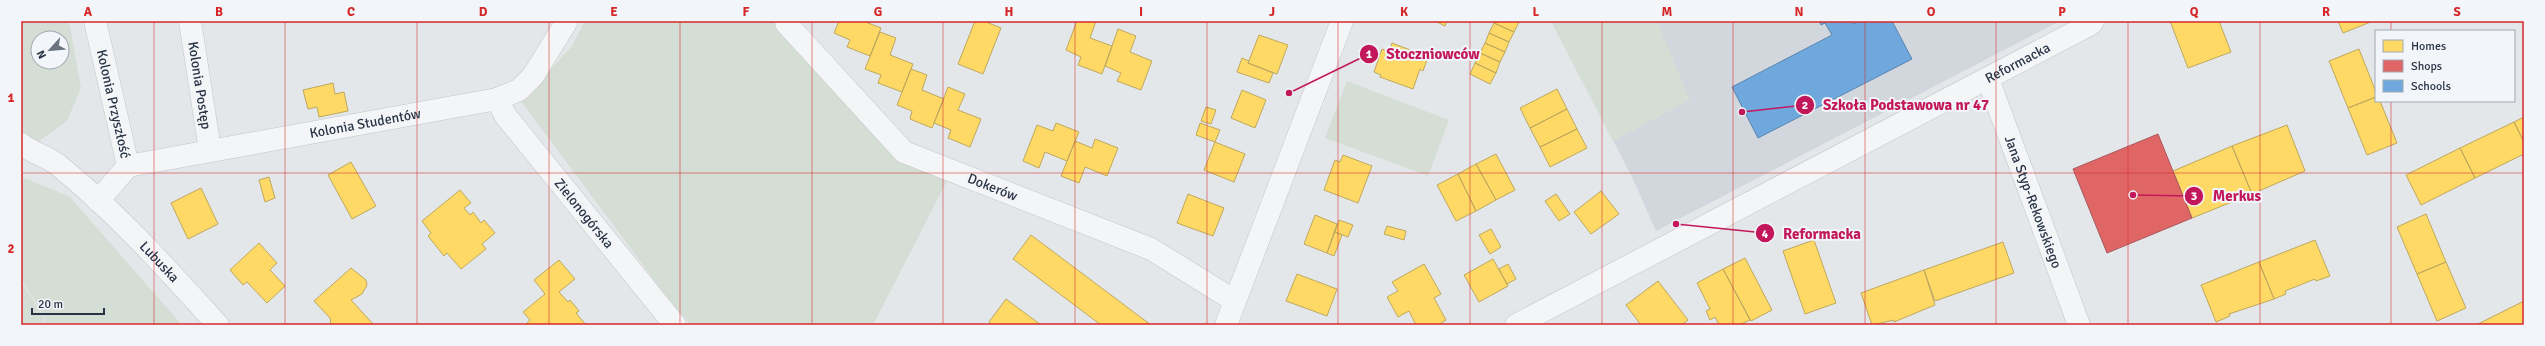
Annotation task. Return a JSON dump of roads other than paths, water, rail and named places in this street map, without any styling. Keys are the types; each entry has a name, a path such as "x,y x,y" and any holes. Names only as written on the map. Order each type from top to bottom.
{"street":[{"name":"Kolonia Przyszłość","path":"95,21 128,166 98,201"},
{"name":"Kolonia Postęp","path":"190,21 210,150"},
{"name":"Kolonia Studentów","path":"128,166 497,99 520,90 533,76 567,21"},
{"path":"1226,325 1342,21"},
{"name":"Reformacka","path":"1516,325 1988,79 2093,21"},
{"name":"Dokerów","path":"786,23 904,152 1151,249 1235,301"},
{"name":"Jana Styp-Rekowskiego","path":"1988,79 2080,325"},
{"name":"Zielonogórska","path":"497,99 505,116 675,325"},
{"name":"Lubuska","path":"21,144 31,152 56,163 131,229 218,325"}],"place":[{"name":"Stoczniowców","path":"1289,93"},
{"name":"Szkoła Podstawowa nr 47","path":"1742,112"},
{"name":"Merkus","path":"2133,195"},
{"name":"Reformacka","path":"1676,224"}]}
